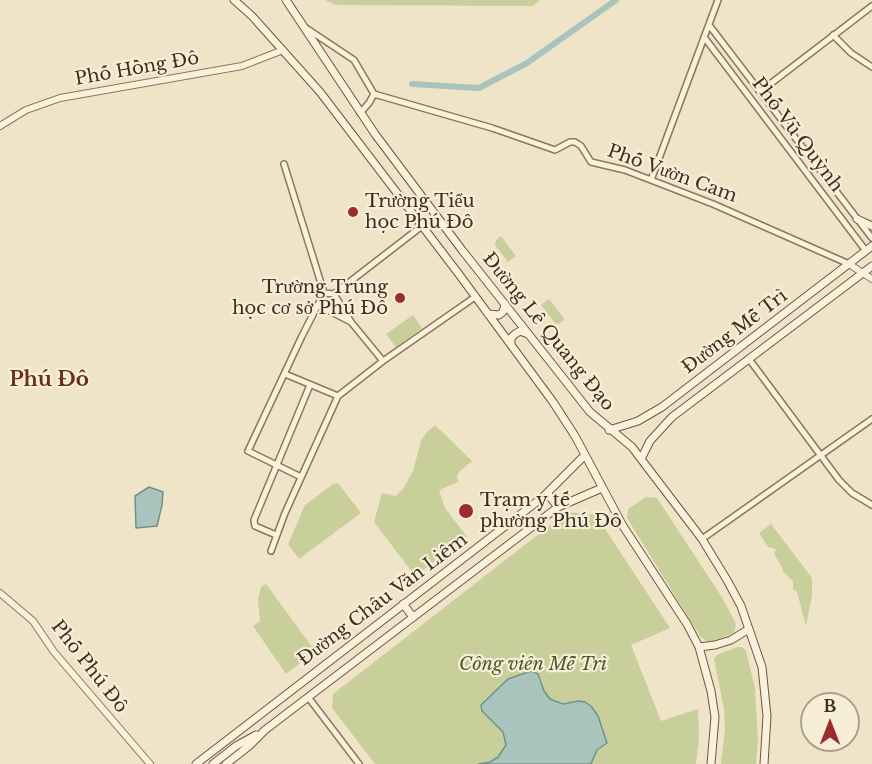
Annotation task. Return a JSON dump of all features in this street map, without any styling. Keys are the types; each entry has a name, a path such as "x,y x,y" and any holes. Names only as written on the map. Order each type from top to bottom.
{"main road":[{"name":"Đường Lê Quang Đạo","path":"234,0 252,16 320,92 488,314 553,402 575,436 623,526 687,624 699,647 714,710 715,731 711,764"},
{"name":"Đường Lê Quang Đạo","path":"286,0 360,113 462,250 590,412 632,447 702,539 741,606 759,657 766,695 767,736 764,764"},
{"path":"857,219 872,226"},
{"name":"Đường Mễ Trì","path":"609,430 638,421 662,407 869,248"},
{"name":"Đường Mễ Trì","path":"641,459 650,441 671,418 872,266"},
{"path":"488,314 499,315 503,312 505,304"},
{"path":"511,346 511,338 514,334 519,331 528,334"},
{"path":"662,407 671,418"},
{"name":"Đường Châu Văn Liêm","path":"196,764 547,493 584,456"},
{"name":"Đường Châu Văn Liêm","path":"226,764 265,730 558,507 602,488"},
{"path":"547,493 558,507"},
{"path":"402,604 413,617"},
{"path":"699,647 723,643 749,629"},
{"path":"213,764 236,746 265,730"}],"street":[{"path":"651,180 718,0"},
{"path":"761,91 872,6"},
{"name":"Phố Vũ Quỳnh","path":"710,25 872,238"},
{"path":"304,27 354,60 374,94 360,113"},
{"path":"833,35 851,53 872,67"},
{"name":"Phố Vũ Quỳnh","path":"704,37 869,248"},
{"name":"Phố Hồng Đô","path":"0,126 26,110 60,98 242,66 282,50"},
{"name":"Phố Vườn Cam","path":"374,94 492,128 555,150 570,142 575,142 581,146 591,162 612,166 750,219 849,264"},
{"path":"284,164 324,293 248,451 301,477"},
{"path":"324,293 334,294 422,226"},
{"path":"869,248 872,257"},
{"path":"849,264 872,279"},
{"path":"334,294 351,322 383,361"},
{"path":"271,551 301,477 338,396 383,361 475,297"},
{"path":"318,305 351,322"},
{"path":"749,359 839,480 852,493 872,505"},
{"path":"285,374 338,396"},
{"path":"276,535 255,526 254,520 310,385"},
{"path":"702,539 872,418"},
{"name":"Phố Phú Đô","path":"0,593 33,621 54,651 150,764"},
{"path":"308,697 359,764"}],"green space":[{"path":"325,0 540,0 533,6 336,5"},
{"path":"501,236 516,256 508,262 495,245 496,240"},
{"path":"549,299 565,320 559,324 555,323 541,305"},
{"path":"413,315 422,328 396,347 386,334"},
{"path":"435,425 472,461 459,472 458,482 439,490 445,508 467,537 415,576 374,522 382,493 396,496 403,489 413,471 421,441"},
{"path":"338,483 361,513 299,559 288,544 305,505 333,484"},
{"path":"646,497 657,498 723,599 736,624 734,633 713,641 706,641 700,636 627,518 628,509"},
{"name":"Công viên Mễ Trì","path":"567,512 596,515 670,628 631,645 661,721 698,709 699,738 696,764 375,764 332,708 333,694"},
{"path":"771,524 812,578 812,596 806,626 797,592 793,589 793,581 783,572 774,554 776,549 768,547 759,533"},
{"path":"266,584 315,651 286,674 253,626 260,621 258,600 261,587"},
{"path":"742,647 746,651 755,688 758,740 756,764 721,764 725,729 724,709 714,659 717,655"}],"water":[{"path":"149,487 163,492 157,526 136,528 135,496"},
{"path":"531,671 538,674 544,691 550,699 563,704 585,702 598,716 607,743 597,750 591,764 478,764 490,762 498,757 506,745 503,732 482,711 481,705 508,679"}],"waterway":[{"path":"412,84 479,88 527,63 616,0"}],"place":[{"name":"Trường Tiểu học Phú Đô","path":"353,212"},
{"name":"Trường Trung học cơ sở Phú Đô","path":"400,298"},
{"name":"Trạm y tế phường Phú Đô","path":"466,511"}],"district":[{"name":"Phú Đô","path":"49,380"}]}
